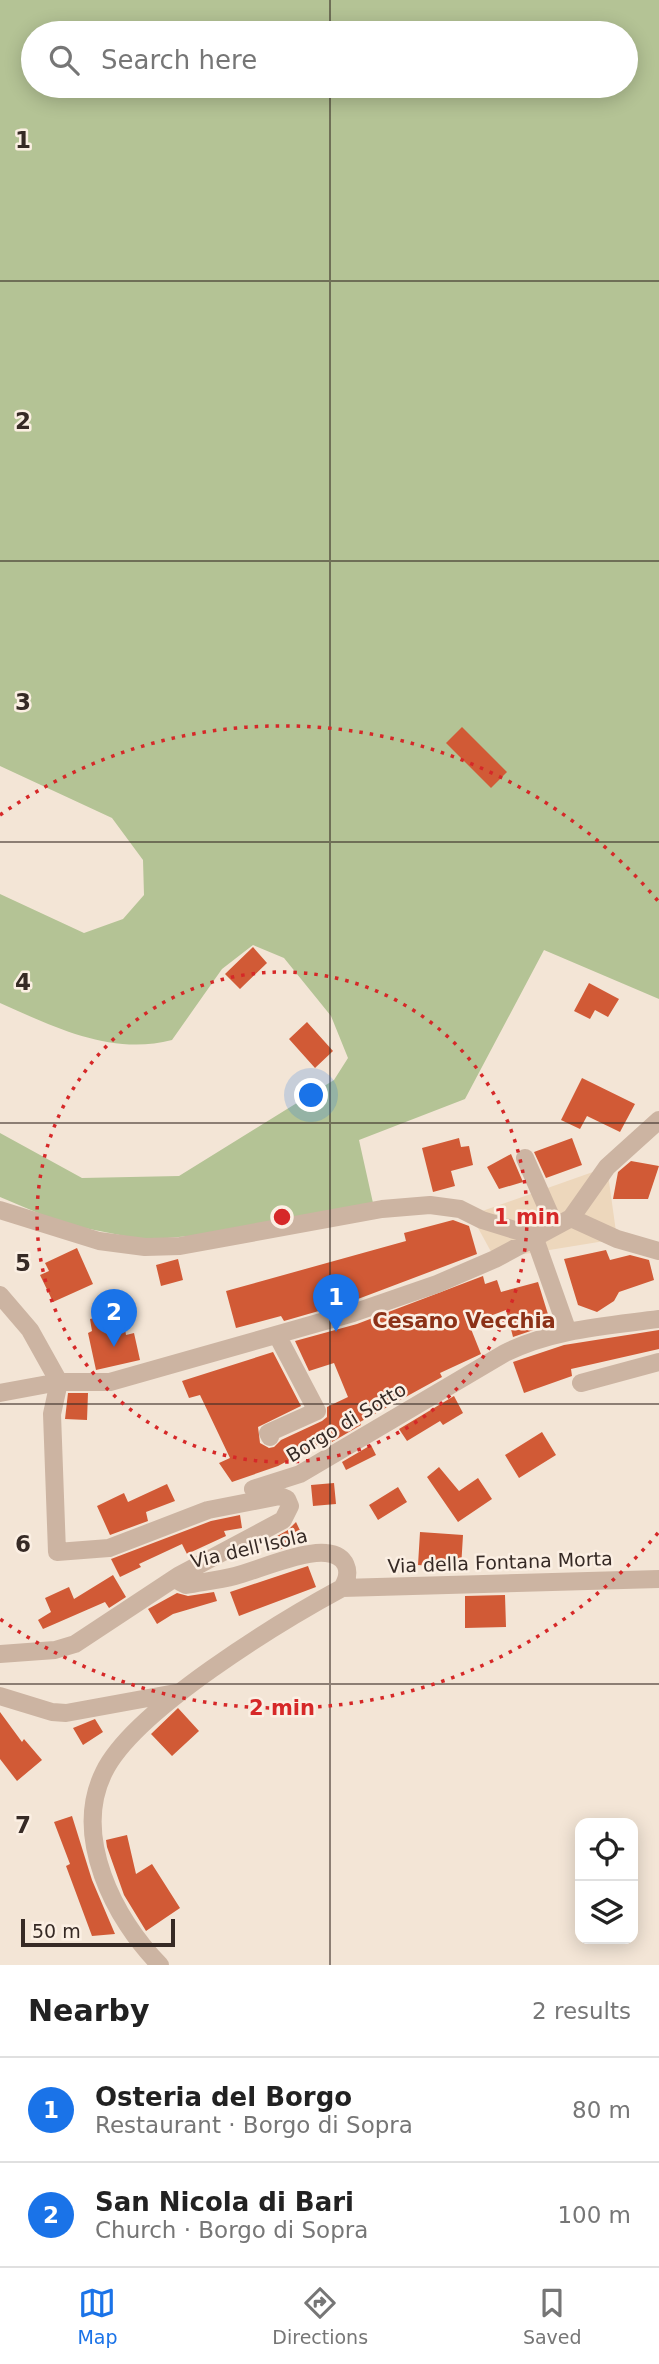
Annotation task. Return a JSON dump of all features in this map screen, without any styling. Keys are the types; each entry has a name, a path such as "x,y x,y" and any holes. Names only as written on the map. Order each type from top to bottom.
{"street":[{"path":"0,1393 59,1382 110,1382 277,1335 437,1284 495,1259 563,1223 607,1167 659,1120"},
{"path":"525,1158 563,1223 659,1251"},
{"path":"0,1210 86,1238 136,1247 180,1246 382,1209 430,1205 460,1209 482,1220 534,1236"},
{"path":"534,1236 568,1332"},
{"path":"0,1295 30,1330 59,1382"},
{"name":"Borgo di Sotto","path":"59,1382 52,1414 57,1552 109,1548 208,1510 207,1503 212,1497 286,1472 532,1340 659,1319"},
{"path":"270,1437 268,1433 317,1411 277,1335"},
{"path":"581,1383 659,1362"},
{"name":"Via dell'Isola","path":"0,1654 55,1650 75,1644 178,1576 281,1522 290,1510 287,1499 280,1496 208,1510"},
{"name":"Via dell'Isola","path":"178,1576 186,1585 327,1553 339,1557 348,1567 349,1576 342,1588"},
{"name":"Via della Fontana Morta","path":"342,1588 659,1579"},
{"path":"160,1965 132,1932 111,1893 95,1845 94,1804 100,1781 113,1757 181,1692 297,1613 342,1588"},
{"path":"0,1696 52,1712 77,1712 181,1692"}],"green space":[{"path":"0,0 659,0 659,999 544,950 465,1099 359,1140 373,1203 201,1235 145,1240 64,1224 0,1197 0,1133 82,1178 179,1176 334,1080 348,1058 331,1016 284,958 253,945 222,969 172,1040 150,1044 105,1042 62,1029 0,1003 0,894 84,933 123,919 144,895 143,860 112,818 0,766"}],"shaded area":[{"path":"607,1167 617,1239 495,1259 471,1215"}],"building":[{"path":"462,727 507,772 491,788 446,743"},
{"path":"253,947 267,963 240,989 225,974"},
{"path":"589,983 619,999 608,1017 595,1010 590,1019 574,1011"},
{"path":"307,1022 333,1051 315,1068 289,1039"},
{"path":"582,1078 635,1104 620,1132 587,1116 580,1129 561,1120"},
{"path":"459,1138 461,1147 469,1146 473,1165 451,1171 455,1186 433,1192 422,1148"},
{"path":"572,1138 582,1165 546,1178 534,1152"},
{"path":"511,1154 523,1182 499,1189 487,1167"},
{"path":"631,1161 659,1166 648,1199 613,1199 618,1172"},
{"path":"453,1220 469,1226 477,1254 350,1302 284,1321 281,1316 236,1328 226,1291 406,1241 404,1233"},
{"path":"77,1248 93,1284 53,1302 40,1275 49,1271 45,1263"},
{"path":"606,1250 610,1260 630,1255 649,1260 654,1280 619,1292 614,1301 597,1312 578,1305 564,1259"},
{"path":"178,1259 183,1280 161,1286 156,1265"},
{"path":"483,1276 485,1284 497,1280 501,1292 538,1282 551,1324 513,1337 506,1310 469,1324 481,1354 440,1373 442,1377 360,1422 361,1425 332,1442 331,1438 278,1466 232,1482 219,1463 230,1458 200,1395 189,1398 182,1381 273,1352 301,1406 258,1427 260,1443 269,1448 274,1447 281,1440 322,1421 327,1417 327,1407 348,1397 334,1363 309,1371 295,1341 357,1324"},
{"path":"122,1312 126,1335 134,1333 140,1360 96,1370 88,1333 92,1331 90,1319"},
{"path":"659,1330 659,1349 571,1369 572,1376 524,1393 513,1362 564,1345"},
{"path":"68,1393 88,1393 87,1420 65,1419"},
{"path":"454,1396 463,1413 443,1425 440,1421 407,1441 399,1429"},
{"path":"542,1432 556,1455 519,1478 505,1455"},
{"path":"371,1445 376,1455 346,1470 342,1462"},
{"path":"439,1467 459,1491 478,1478 492,1499 458,1522 427,1477"},
{"path":"334,1483 336,1504 313,1506 311,1485"},
{"path":"167,1484 175,1501 146,1512 148,1521 110,1535 97,1506 124,1493 128,1502"},
{"path":"398,1487 407,1502 378,1520 369,1505"},
{"path":"240,1515 242,1528 224,1531 226,1536 187,1554 182,1544 139,1564 141,1567 120,1577 111,1559 211,1521"},
{"path":"296,1522 305,1541 272,1552 268,1541 288,1530"},
{"path":"420,1532 463,1535 461,1568 418,1565"},
{"path":"308,1566 316,1587 239,1616 230,1592"},
{"path":"113,1575 126,1597 109,1608 105,1602 43,1629 38,1620 51,1612 45,1598 69,1587 74,1599"},
{"path":"214,1592 217,1601 173,1614 157,1624 148,1609 177,1593 188,1596"},
{"path":"505,1595 506,1627 465,1628 465,1596"},
{"path":"178,1708 199,1731 172,1756 151,1734"},
{"path":"0,1712 22,1742 24,1739 42,1760 17,1781 0,1759"},
{"path":"95,1719 103,1732 83,1745 73,1728"},
{"path":"72,1816 92,1880 115,1934 92,1936 66,1866 70,1864 54,1822"},
{"path":"127,1835 136,1874 152,1864 180,1908 146,1931 124,1895 107,1847 106,1840"}],"place":[{"name":"Osteria del Borgo","path":"336,1332"},
{"name":"San Nicola di Bari","path":"114,1347"}],"district":[{"name":"Cesano Vecchia","path":"464,1321"}]}
